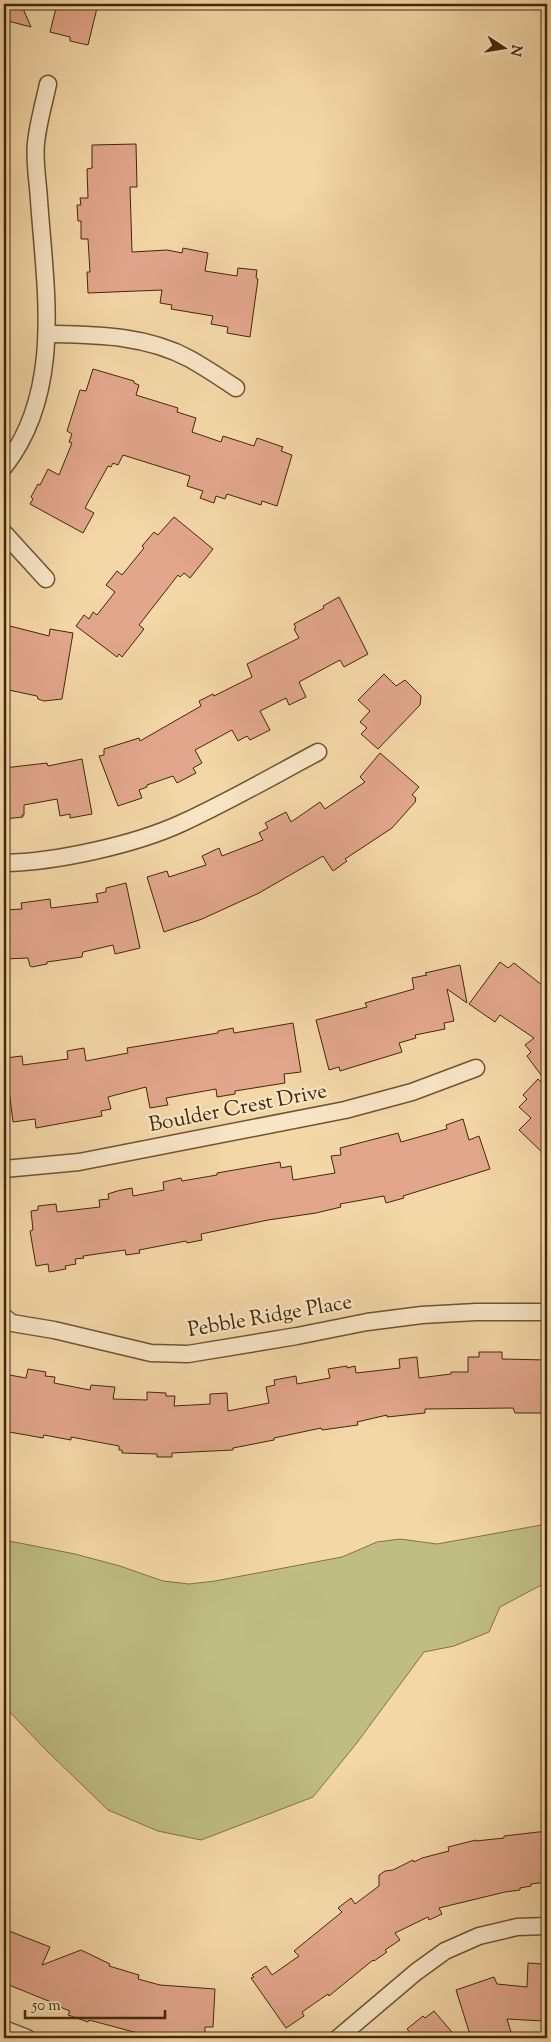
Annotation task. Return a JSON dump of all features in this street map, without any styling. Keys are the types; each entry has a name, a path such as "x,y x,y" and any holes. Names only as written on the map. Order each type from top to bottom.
{"street":[{"path":"4,467 22,440 34,409 44,372 48,334 35,144 48,84"},
{"path":"48,334 101,335 134,339 160,346 190,359 236,388"},
{"path":"4,533 46,579"},
{"path":"4,863 26,863 88,852 142,838 181,823 318,752"},
{"name":"Boulder Crest Drive","path":"4,1170 79,1162 345,1110 412,1092 476,1068"},
{"name":"Pebble Ridge Place","path":"4,1318 12,1323 54,1330 151,1354 188,1354 367,1322 422,1315 476,1312 547,1312"},
{"path":"338,2038 416,1972 445,1951 479,1936 517,1927 547,1926"},
{"path":"4,2029 27,2038"}],"shaded area":[{"path":"547,1524 547,1582 500,1607 489,1632 454,1646 424,1652 356,1744 313,1797 201,1840 158,1831 108,1810 4,1706 4,1540 75,1554 120,1566 163,1581 189,1584 215,1581 342,1557 377,1542 400,1539 437,1544"}],"building":[{"path":"4,4 21,4 31,27 4,20"},
{"path":"65,4 98,4 88,45 70,41 70,37 50,32 56,8 63,10"},
{"path":"136,144 137,187 130,187 132,252 167,250 182,253 183,248 208,253 205,271 237,276 238,268 257,270 256,278 258,279 250,337 227,333 228,327 211,324 213,316 171,309 172,305 160,303 162,290 88,293 87,272 90,272 88,239 81,239 81,221 78,221 77,205 81,205 80,198 88,198 87,169 92,168 92,145"},
{"path":"93,369 134,381 134,383 139,385 136,395 178,408 177,412 196,418 192,432 221,442 223,436 254,446 257,438 283,447 281,451 292,455 277,506 262,501 261,505 227,494 225,499 216,496 214,503 200,498 203,491 187,486 190,476 123,455 118,465 113,463 111,467 108,466 85,508 94,513 83,533 30,504 33,499 31,497 48,469 59,475 72,443 69,442 72,434 67,431 80,390 86,391"},
{"path":"174,517 213,549 190,578 184,573 180,577 178,575 139,625 144,629 122,657 119,654 117,657 76,626 84,615 89,619 93,612 97,615 115,592 106,585 117,571 122,575 144,548 142,546 154,532 158,535"},
{"path":"339,597 368,654 344,667 340,660 299,682 306,697 289,705 286,698 260,711 270,730 250,740 247,736 238,741 232,730 195,750 202,763 193,768 196,773 177,783 173,776 147,785 147,787 139,790 142,798 118,806 99,756 104,755 104,749 139,738 140,741 201,706 199,701 213,694 214,696 252,677 247,664 299,638 294,629 296,628 294,624 324,608 323,606"},
{"path":"6,625 49,636 50,629 73,633 62,699 44,701 38,699 37,696 4,689 4,633"},
{"path":"384,674 396,686 405,680 421,696 420,705 378,749 361,734 367,728 360,722 370,711 358,700"},
{"path":"380,753 419,787 412,795 416,798 416,801 392,828 345,859 347,861 333,871 323,856 259,893 202,919 164,932 147,877 167,871 169,877 206,865 202,856 219,848 222,856 263,840 259,833 268,828 265,823 286,812 291,822 320,802 325,809 365,782 360,777"},
{"path":"82,759 92,814 70,818 70,814 60,816 57,799 24,805 23,817 4,819 4,768 47,763 48,766"},
{"path":"126,883 140,948 115,954 113,945 83,952 82,957 47,962 47,964 32,967 28,958 4,959 4,910 22,909 21,903 50,899 51,908 98,902 96,894 106,892 106,888"},
{"path":"500,962 508,968 514,963 547,989 547,1083 527,1056 531,1052 525,1045 534,1038 500,1015 495,1022 469,1004"},
{"path":"460,965 467,1003 447,989 454,1021 444,1023 445,1029 415,1035 416,1038 399,1043 402,1052 340,1071 339,1067 329,1070 316,1020 367,1007 365,1003 414,989 412,978"},
{"path":"293,1023 301,1072 284,1074 285,1083 235,1091 235,1094 217,1097 216,1089 166,1098 168,1105 150,1108 146,1087 108,1097 111,1109 101,1111 102,1116 36,1128 35,1119 13,1122 5,1058 22,1056 23,1065 68,1059 67,1051 84,1048 86,1061 128,1053 127,1048 218,1033 218,1031 233,1028 234,1033"},
{"path":"538,1079 547,1088 547,1157 519,1130 531,1118 519,1107 527,1099 523,1095"},
{"path":"463,1119 469,1140 479,1136 490,1169 386,1203 384,1196 340,1204 341,1207 316,1213 268,1220 201,1234 202,1240 187,1243 186,1241 139,1250 140,1253 126,1255 125,1250 83,1256 84,1258 75,1259 76,1264 65,1266 66,1269 49,1272 48,1264 36,1266 30,1231 33,1230 31,1211 38,1210 38,1206 56,1204 57,1212 100,1207 99,1200 109,1199 108,1194 117,1191 132,1188 133,1196 164,1190 163,1182 181,1178 182,1181 280,1162 281,1168 291,1166 293,1180 335,1173 331,1156 341,1155 340,1148 398,1133 401,1142 447,1129 446,1125"},
{"path":"479,1352 502,1352 502,1359 547,1360 547,1413 515,1413 513,1408 425,1409 425,1413 387,1417 387,1415 357,1422 358,1425 322,1430 321,1428 233,1448 233,1450 172,1453 172,1457 157,1457 157,1454 122,1453 122,1450 119,1450 119,1446 71,1437 71,1440 44,1435 43,1438 4,1431 4,1374 26,1378 28,1369 46,1372 45,1376 55,1377 54,1383 90,1390 91,1385 115,1387 113,1399 147,1400 147,1392 166,1393 166,1396 175,1396 174,1406 210,1404 210,1394 227,1393 228,1411 269,1403 266,1387 275,1385 274,1380 296,1376 297,1384 330,1378 328,1369 347,1366 347,1368 355,1366 356,1373 400,1368 399,1359 417,1357 419,1378 451,1374 451,1372 468,1372 468,1357 479,1357"},
{"path":"547,1831 547,1882 531,1884 531,1886 520,1888 520,1890 439,1908 442,1914 429,1920 428,1917 395,1933 400,1940 385,1950 387,1952 373,1960 329,1996 328,1994 302,2012 304,2016 286,2028 251,1978 254,1977 252,1975 266,1966 272,1975 299,1956 294,1951 342,1912 338,1908 351,1898 355,1904 379,1886 379,1875 385,1871 393,1870 413,1860 414,1862 449,1851 448,1847 476,1840 504,1838 504,1836"},
{"path":"4,1929 50,1947 42,1965 81,1950 110,1964 109,1966 139,1975 138,1979 160,1985 215,1989 213,2027 205,2027 205,2038 145,2035 89,2020 88,2022 68,2015 70,2011 61,2006 4,1983"},
{"path":"528,1963 542,1964 542,1968 547,1968 547,2019 543,2019 543,2021 507,2019 511,2032 496,2037 495,2033 479,2038 471,2038 456,1990 494,1977 497,1984 527,1987"},
{"path":"434,2011 457,2038 415,2038 407,2029 423,2016 425,2018"}]}
